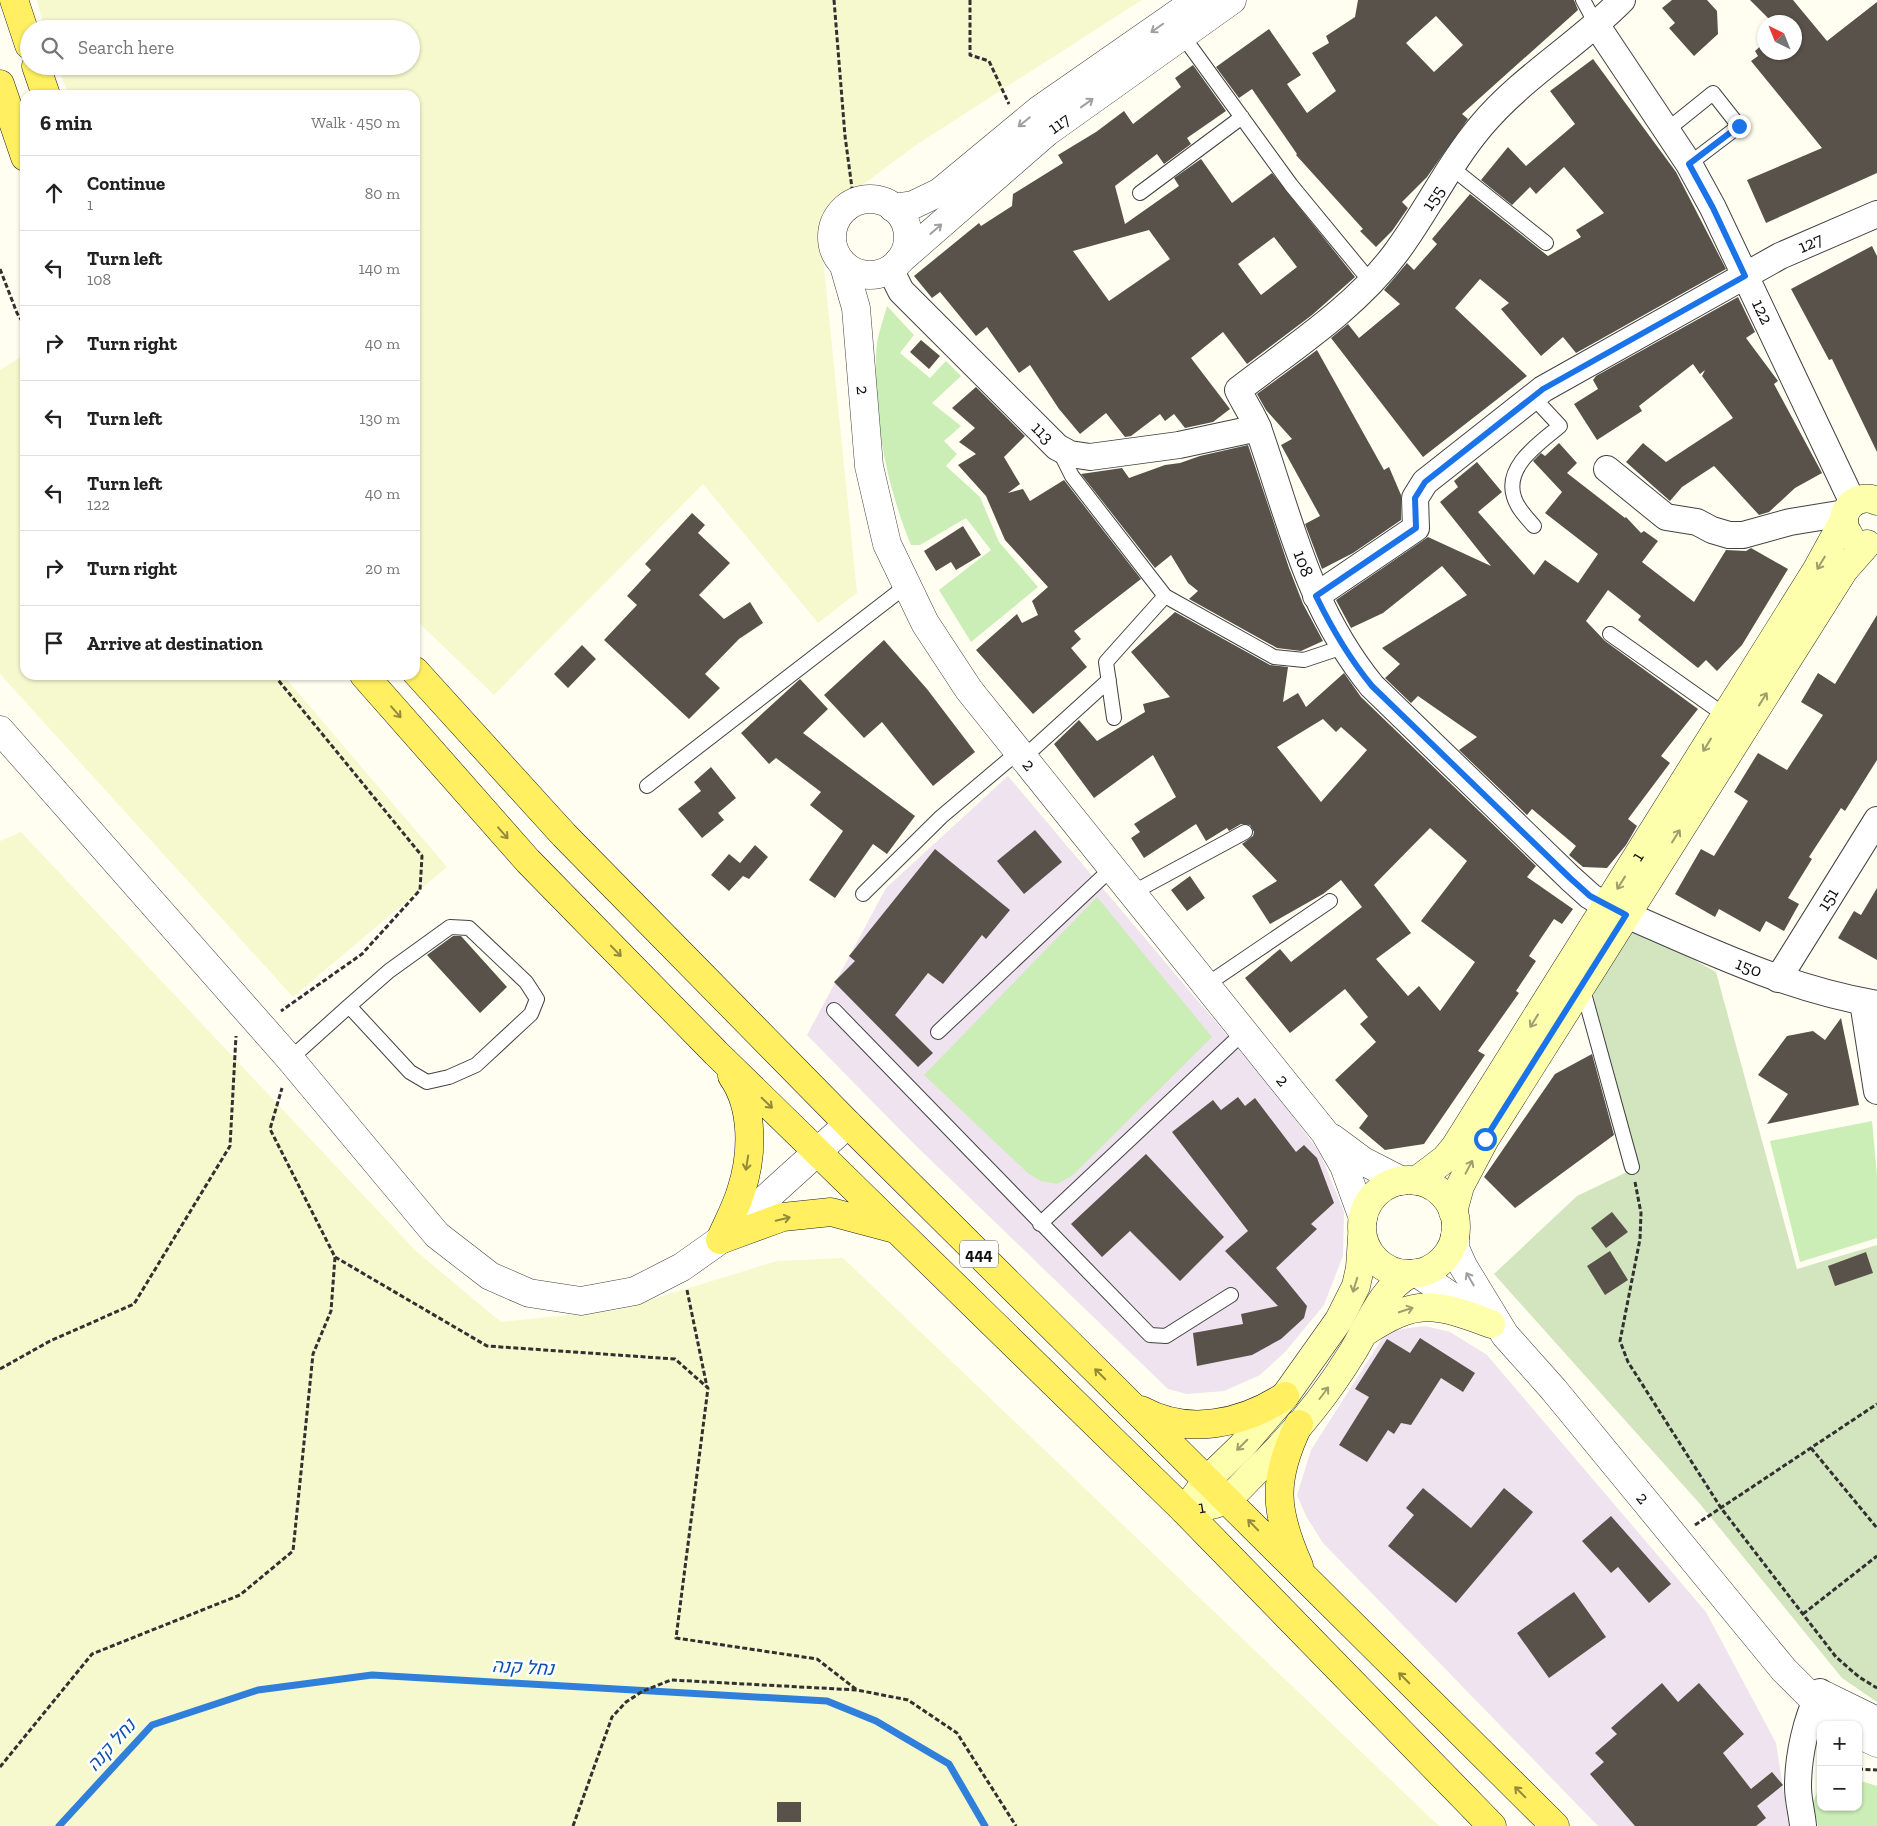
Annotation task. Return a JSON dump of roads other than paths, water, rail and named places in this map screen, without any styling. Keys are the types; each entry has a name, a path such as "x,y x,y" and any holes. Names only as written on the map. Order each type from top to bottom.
{"main road":[{"path":"14,0 21,20"},
{"path":"39,75 44,90"},
{"path":"0,84 20,142"},
{"path":"1862,506 1846,532 1855,541 1872,542"},
{"name":"1","path":"1454,1224 1458,1192 1468,1168 1582,985 1616,910 1726,716 1829,549 1862,506"},
{"name":"1","path":"1409,1181 1446,1159 1844,570 1872,542"},
{"name":"444","path":"420,677 564,835 848,1124 1228,1499 1305,1579 1555,1826"},
{"name":"444","path":"368,680 528,861 716,1053 1184,1510 1492,1826"},
{"path":"716,1053 738,1085 749,1119 748,1157 742,1190 720,1240"},
{"path":"1409,1181 1436,1188 1445,1196 1454,1224 1449,1251 1438,1263 1414,1273 1385,1268 1375,1260 1367,1250 1362,1227 1370,1200 1381,1188 1409,1181"},
{"path":"720,1240 783,1217 831,1212 895,1229"},
{"name":"1","path":"1184,1510 1207,1480 1242,1446 1285,1396 1349,1303 1360,1268 1362,1227"},
{"name":"1","path":"1184,1510 1228,1499 1265,1463 1300,1424 1352,1354 1381,1301 1393,1287 1414,1273"},
{"path":"1364,1333 1384,1319 1410,1308 1436,1307 1459,1312 1498,1329"},
{"path":"1130,1404 1163,1420 1184,1424 1212,1425 1263,1410 1285,1396"},
{"path":"1300,1424 1284,1457 1279,1495 1280,1514 1288,1542 1305,1579"}],"street":[{"name":"117","path":"893,208 913,205 940,192 1019,126 1065,91 1197,0"},
{"name":"117","path":"889,268 1040,138 1232,0"},
{"name":"155","path":"1238,390 1343,309 1394,255 1480,127 1509,95 1597,26 1622,0"},
{"name":"122","path":"1597,26 1689,164 1713,208 1745,276 1862,506"},
{"path":"876,200 893,208 902,218 908,238 905,250 889,268 866,275 854,272 844,266 832,244 832,232 836,220 843,210 854,203 876,200"},
{"name":"127","path":"1316,596 1416,528 1415,498 1425,482 1532,396 1780,256 1877,214"},
{"name":"2","path":"844,266 856,308 869,466 887,544 925,623 964,683 1325,1132 1344,1166 1362,1227"},
{"name":"2","path":"858,338 869,294 889,268"},
{"name":"113","path":"889,268 901,291 1057,447 1070,454 1090,457 1179,445 1258,428"},
{"name":"108","path":"1238,390 1258,428 1288,526 1316,596 1343,647 1372,686 1570,878 1590,896 1616,910"},
{"path":"1607,469 1666,517 1697,522 1712,530 1730,535 1742,535 1862,506"},
{"path":"0,730 290,1059 437,1235 490,1276 530,1293 581,1301 634,1292 682,1267 720,1240 848,1124"},
{"name":"151","path":"1778,979 1877,820"},
{"name":"150","path":"1616,910 1778,979 1828,994 1870,1003"},
{"path":"1870,1003 1877,1091"},
{"name":"2","path":"1325,1132 1363,1161 1409,1181"},
{"name":"2","path":"1454,1224 1455,1248 1462,1266 1498,1329 1554,1390 1780,1664 1817,1696 1840,1721"},
{"name":"2","path":"1414,1273 1498,1329"},
{"path":"1803,1826 1798,1787 1803,1744 1817,1696"},
{"name":"2","path":"1817,1696 1877,1721"},
{"path":"1862,1736 1877,1743"}],"lane":[{"path":"1583,0 1597,26"},
{"path":"1182,35 1291,185 1370,281"},
{"path":"1667,130 1713,93 1739,126 1689,164"},
{"path":"1140,193 1242,117"},
{"path":"1452,168 1546,243"},
{"path":"1532,396 1560,426 1525,457 1517,467 1512,486 1514,498 1534,526"},
{"path":"1057,447 1072,476 1165,596 1274,658 1304,660 1343,647"},
{"path":"647,786 906,586"},
{"path":"1114,718 1106,662 1165,596"},
{"path":"1610,634 1726,716"},
{"path":"863,894 941,817 1021,755 1109,680"},
{"path":"1132,893 1245,832"},
{"path":"938,1032 1112,868"},
{"path":"1206,985 1330,901"},
{"path":"290,1059 349,1006 388,972 450,927 469,928 526,982 537,999 531,1014 476,1065 449,1078 427,1082 410,1072 349,1006"},
{"path":"1582,985 1632,1167"},
{"path":"834,1010 1150,1335 1166,1336 1231,1295"},
{"path":"1040,1224 1244,1032"}],"waterway":[{"name":"נחל קנה","path":"59,1826 152,1725 258,1690 372,1675 827,1701 876,1721 949,1764 985,1826"}]}
